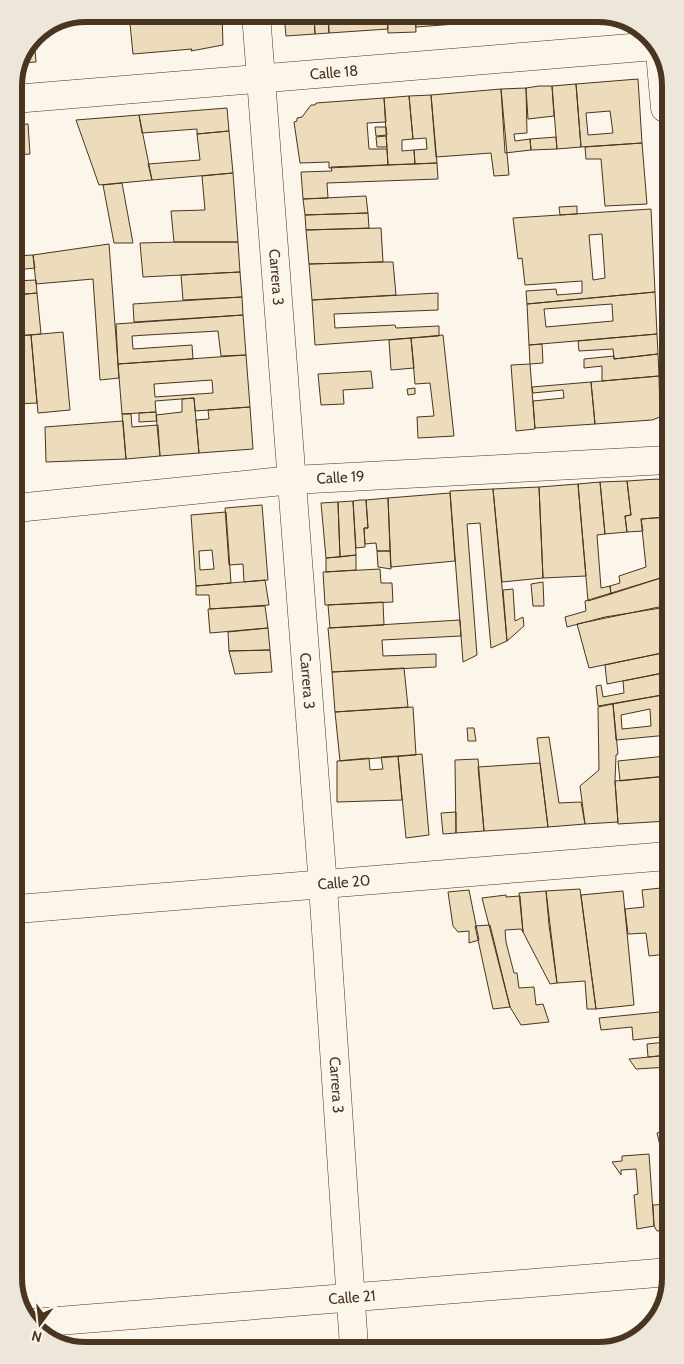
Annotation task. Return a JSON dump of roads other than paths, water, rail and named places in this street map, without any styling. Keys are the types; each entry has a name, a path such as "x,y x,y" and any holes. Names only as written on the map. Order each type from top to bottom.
{"street":[{"name":"Carrera 3","path":"257,23 323,886 353,1342"},
{"name":"Calle 18","path":"23,98 647,47"},
{"name":"Calle 19","path":"23,507 293,480 662,460"},
{"name":"Calle 20","path":"22,909 323,886 662,857"},
{"name":"Calle 21","path":"41,1322 662,1273"}]}
